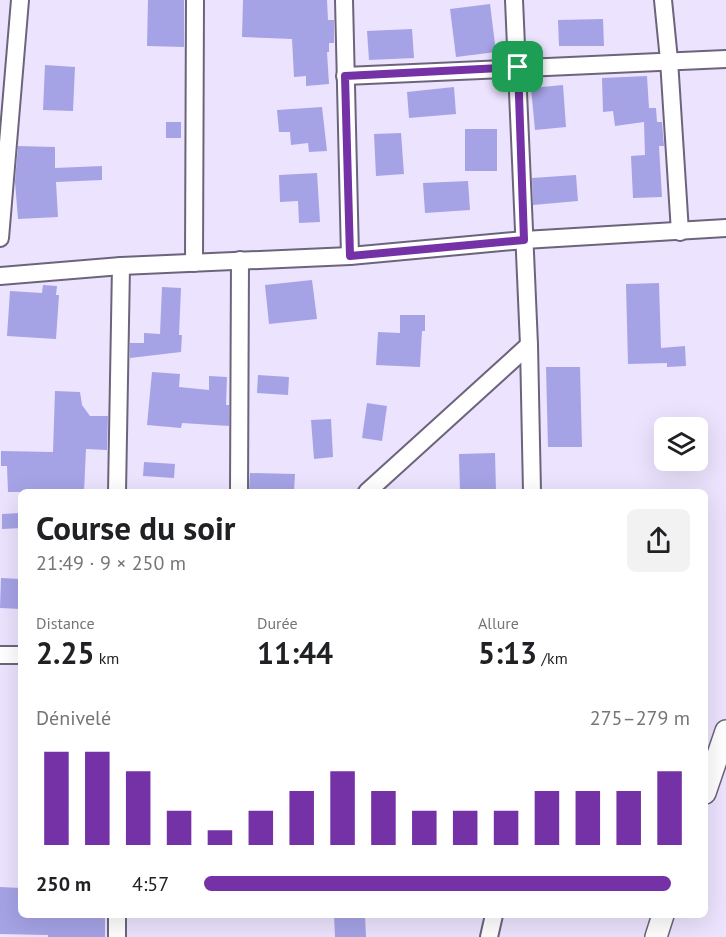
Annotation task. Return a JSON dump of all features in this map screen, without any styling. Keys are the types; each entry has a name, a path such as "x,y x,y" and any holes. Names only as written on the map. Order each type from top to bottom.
{"street":[{"path":"0,238 20,0"},
{"path":"194,263 195,0"},
{"path":"344,0 350,256"},
{"path":"514,0 529,345 532,489"},
{"path":"663,0 680,232"},
{"path":"345,76 726,58"},
{"path":"0,276 121,266 350,256 524,240 726,228"},
{"path":"239,489 240,260"},
{"path":"117,489 121,266"},
{"path":"370,489 529,345"},
{"path":"0,655 18,655"},
{"path":"708,784 726,731"},
{"path":"117,918 117,937"},
{"path":"489,937 493,918"},
{"path":"656,937 662,918"}],"building":[{"path":"148,0 184,0 184,47 147,46"},
{"path":"243,0 327,0 328,20 334,20 334,43 329,43 329,52 327,52 329,84 306,86 306,76 294,77 292,39 242,37"},
{"path":"490,4 496,52 456,57 450,9"},
{"path":"603,19 604,46 559,46 558,20"},
{"path":"412,29 414,58 369,60 367,31"},
{"path":"45,65 75,67 73,111 43,110"},
{"path":"647,76 649,108 656,108 657,122 662,122 664,146 659,146 662,197 633,198 631,156 645,155 644,122 615,126 613,111 603,112 602,78"},
{"path":"563,85 566,127 535,130 531,88"},
{"path":"454,87 456,114 409,118 407,92"},
{"path":"322,107 327,151 309,152 308,143 291,145 290,132 279,132 277,110"},
{"path":"166,122 181,122 181,138 166,138"},
{"path":"465,129 497,129 497,171 465,171"},
{"path":"401,133 404,174 376,176 374,134"},
{"path":"18,146 55,147 55,168 102,166 102,180 56,182 58,217 18,219 15,182"},
{"path":"317,173 320,222 299,223 298,201 280,202 279,175"},
{"path":"576,175 578,201 533,205 532,178"},
{"path":"468,181 470,210 425,213 423,183"},
{"path":"312,280 317,319 269,324 265,285"},
{"path":"659,283 661,348 685,346 686,366 667,367 667,363 628,364 626,284"},
{"path":"43,285 57,286 56,295 59,295 56,339 7,336 10,291 42,293"},
{"path":"162,287 181,288 179,335 182,335 181,352 130,358 130,343 144,343 144,333 160,334"},
{"path":"400,315 425,315 420,367 376,365 378,332 400,333"},
{"path":"546,367 580,367 582,447 548,447"},
{"path":"152,372 180,374 179,387 209,390 209,376 227,377 226,405 229,405 229,426 182,423 181,428 147,425"},
{"path":"258,375 289,377 288,395 257,393"},
{"path":"55,391 80,392 82,405 90,416 108,416 107,450 86,449 84,489 18,489 18,492 8,492 7,466 1,466 1,451 53,452"},
{"path":"367,403 387,406 382,441 362,438"},
{"path":"331,419 333,457 314,459 311,420"},
{"path":"495,453 496,489 460,489 459,454"},
{"path":"144,462 175,464 174,478 143,476"},
{"path":"250,473 295,474 294,489 249,489"},
{"path":"18,513 18,528 2,529 2,514"},
{"path":"1,578 18,579 18,609 0,608"},
{"path":"0,887 18,888 18,918 105,918 105,937 0,934"},
{"path":"334,918 365,918 366,937 335,937"}],"route":[{"path":"518,67 524,240 350,256 345,76 518,67"}]}
